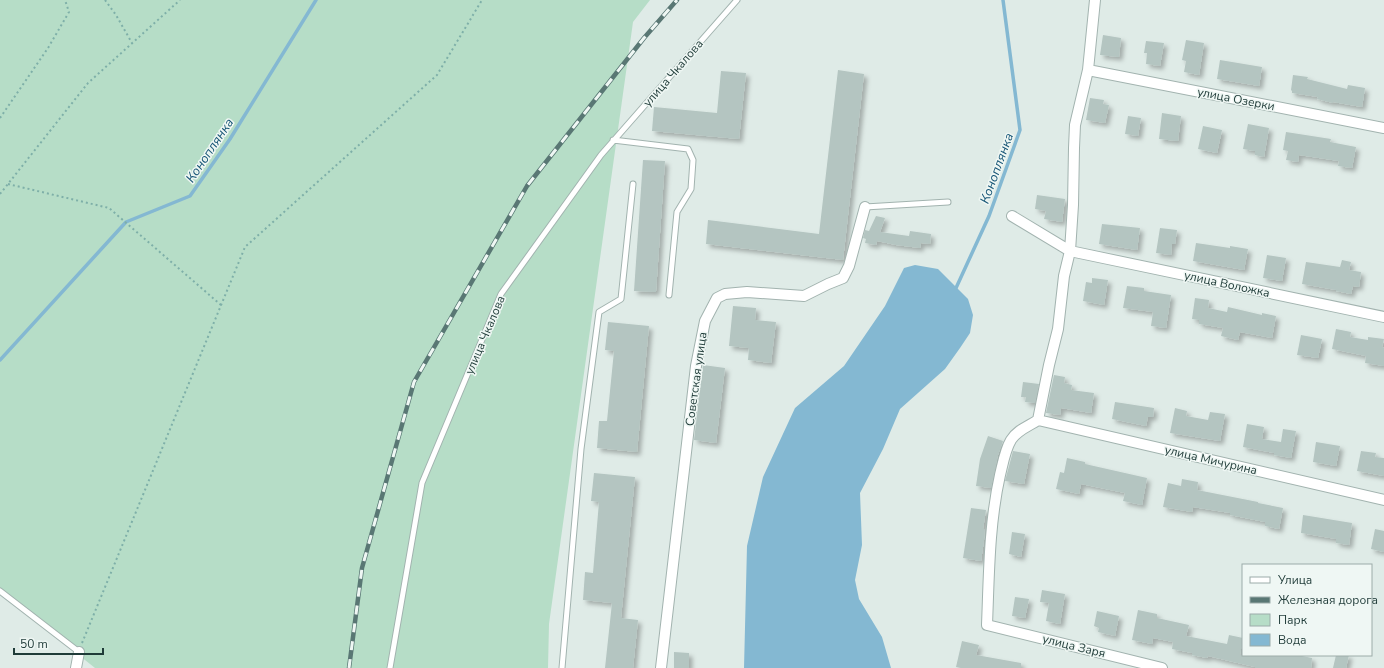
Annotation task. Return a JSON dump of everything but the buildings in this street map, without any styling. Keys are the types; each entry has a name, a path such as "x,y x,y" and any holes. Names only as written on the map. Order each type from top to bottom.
{"street":[{"path":"1038,420 1058,329 1064,276 1070,251 1075,125 1088,70 1095,0"},
{"name":"улица Озерки","path":"1088,70 1384,128"},
{"name":"Советская улица","path":"662,668 696,366 705,321 717,298 725,294 747,292 804,296 843,278 849,266 864,207"},
{"path":"1012,216 1070,251"},
{"name":"улица Воложка","path":"1070,251 1384,317"},
{"name":"улица Мичурина","path":"1038,420 1384,500"},
{"name":"улица Заря","path":"1038,420 1020,430 1012,439 1005,452 992,522 986,625 1162,668"},
{"path":"76,668 79,652"}],"lane":[{"name":"улица Чкалова","path":"390,668 422,483 501,294 600,155 737,0"},
{"path":"614,140 688,149 693,160 691,189 677,212 669,295"},
{"path":"562,668 582,449 599,312 621,299 633,184"},
{"path":"864,207 948,202"},
{"path":"0,591 79,652"}],"path":[{"path":"0,118 48,48 69,12 65,0"},
{"path":"105,0 116,15 132,43"},
{"path":"0,194 88,83 180,0"},
{"path":"79,652 245,246 437,75 482,0"},
{"path":"8,184 109,208 221,305"}],"green space":[{"path":"0,0 650,0 633,22 549,624 548,668 95,668 0,592"}],"water":[{"path":"915,265 938,269 968,299 973,315 970,333 945,369 900,409 883,449 860,493 862,545 855,580 859,599 882,637 891,668 744,668 747,546 763,477 795,408 844,366 885,306 904,268"}],"waterway":[{"name":"Коноплянка","path":"0,360 126,222 190,196 230,139 316,0"},
{"name":"Коноплянка","path":"956,288 989,216 1020,130 1003,0"}],"railway":[{"path":"349,668 362,568 414,382 527,186 644,38 677,0"}]}
